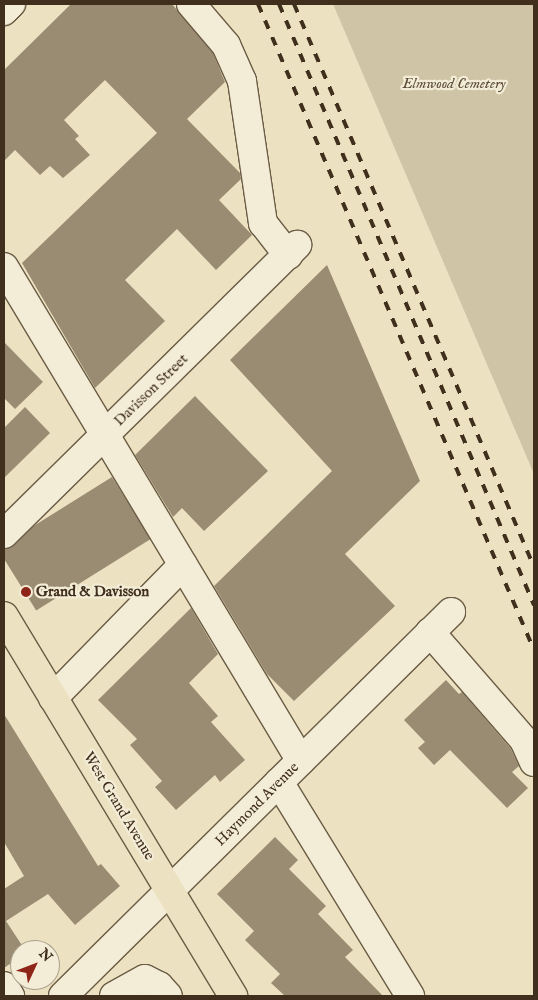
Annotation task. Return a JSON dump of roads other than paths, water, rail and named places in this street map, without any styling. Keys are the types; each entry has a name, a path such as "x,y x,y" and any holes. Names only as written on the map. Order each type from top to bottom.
{"main road":[{"name":"West Grand Avenue","path":"4,616 233,996"}],"street":[{"path":"4,11 11,4"},
{"name":"Davisson Street","path":"4,534 293,250 262,223 242,81 226,45 191,4"},
{"path":"4,267 301,761"},
{"path":"53,698 183,565"},
{"name":"Haymond Avenue","path":"63,996 451,612"},
{"path":"430,632 524,740 534,762"},
{"path":"279,782 410,996"},
{"path":"90,970 104,996"},
{"path":"114,996 145,979 159,986 168,996"},
{"path":"4,986 10,996"}],"railway":[{"path":"258,4 534,650"},
{"path":"279,4 534,605"},
{"path":"294,4 534,567"}],"place":[{"name":"Grand & Davisson","path":"26,592"}],"park label":[{"name":"Elmwood Cemetery","path":"454,84"}]}
